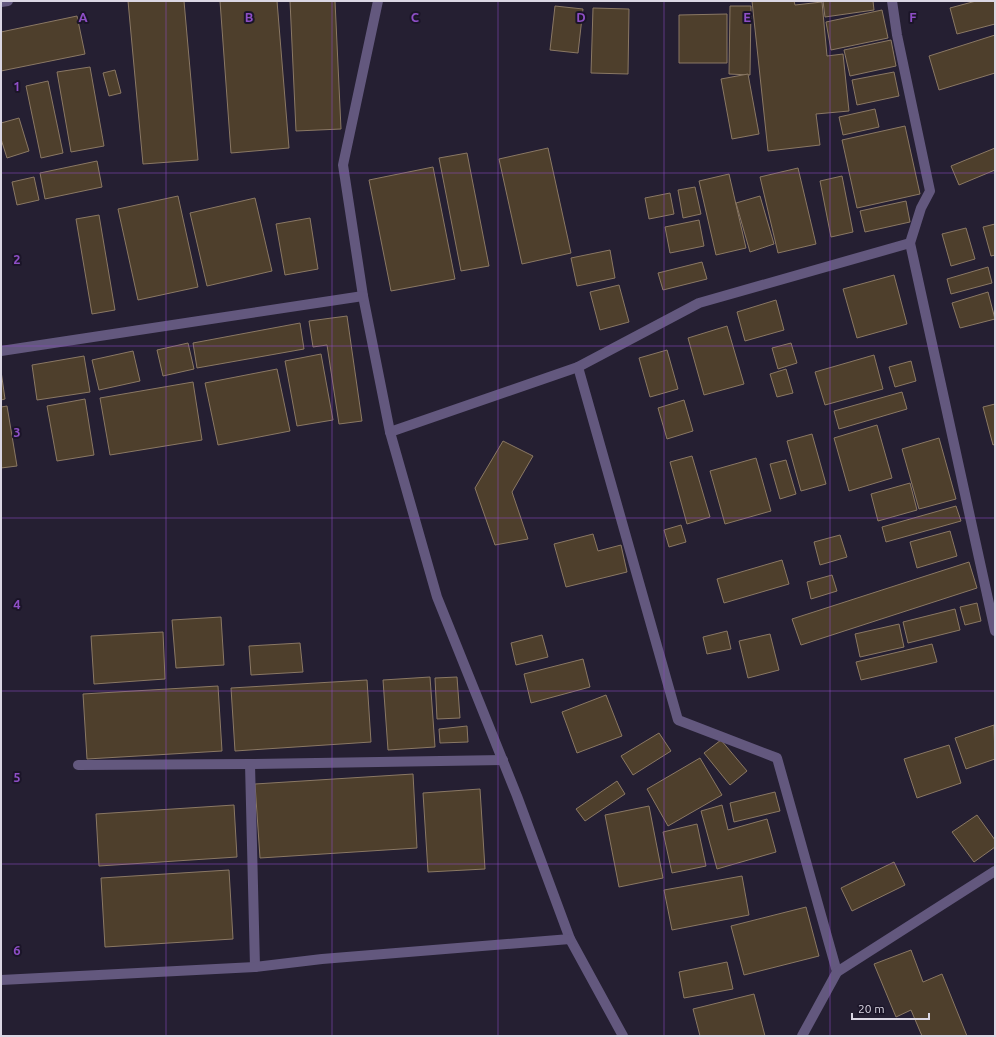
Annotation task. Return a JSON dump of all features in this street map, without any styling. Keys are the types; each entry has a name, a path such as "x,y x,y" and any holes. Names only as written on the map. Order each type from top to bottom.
{"street":[{"path":"1,2 8,1"},
{"path":"378,1 343,165 363,296 390,432 437,597 503,760 570,939 623,1036"},
{"path":"892,1 930,191 921,208 910,243 995,630"},
{"path":"390,432 578,367 699,303 910,243"},
{"path":"1,351 363,296"},
{"path":"578,367 678,720 777,758 837,972"},
{"path":"78,765 503,760"},
{"path":"250,764 255,966"},
{"path":"802,1036 837,972 995,871"},
{"path":"1,980 255,966 322,959 570,939"}],"building":[{"path":"128,1 184,1 198,160 143,164"},
{"path":"220,1 277,1 289,148 231,153"},
{"path":"290,1 335,1 341,129 296,131"},
{"path":"752,1 794,1 795,5 822,2 827,56 843,54 849,111 816,114 820,145 768,151"},
{"path":"823,1 873,1 874,10 825,17"},
{"path":"976,1 995,1 995,24 957,34 950,8"},
{"path":"555,6 583,9 578,53 550,50"},
{"path":"730,6 751,6 750,75 729,74"},
{"path":"593,8 629,9 628,74 591,73"},
{"path":"882,10 888,38 831,50 826,22"},
{"path":"727,14 727,63 679,63 679,15"},
{"path":"77,16 85,54 1,71 1,32"},
{"path":"995,35 995,73 939,90 929,56"},
{"path":"891,40 896,66 850,76 844,50"},
{"path":"90,67 104,146 71,152 57,72"},
{"path":"115,70 121,93 109,96 103,73"},
{"path":"894,72 899,96 857,105 852,80"},
{"path":"748,74 759,134 732,139 721,79"},
{"path":"48,81 63,153 41,158 26,86"},
{"path":"875,109 879,127 843,135 839,117"},
{"path":"19,118 29,151 7,158 1,139 1,123"},
{"path":"905,126 920,194 857,208 842,140"},
{"path":"548,148 571,253 522,264 499,159"},
{"path":"995,148 995,170 959,185 951,166"},
{"path":"467,153 489,266 461,271 439,158"},
{"path":"97,161 102,187 45,199 40,173"},
{"path":"433,167 455,279 391,291 369,180"},
{"path":"798,168 816,244 778,253 760,177"},
{"path":"729,174 746,248 716,255 699,181"},
{"path":"842,176 853,232 831,237 820,181"},
{"path":"34,177 39,200 17,205 12,182"},
{"path":"695,187 701,214 683,218 678,190"},
{"path":"670,193 674,214 649,219 645,198"},
{"path":"178,196 198,287 138,300 118,209"},
{"path":"760,196 774,244 750,252 736,203"},
{"path":"255,198 272,271 207,286 190,213"},
{"path":"906,201 910,222 865,232 860,211"},
{"path":"99,215 115,310 92,314 76,219"},
{"path":"310,218 318,269 285,275 276,224"},
{"path":"699,220 704,246 670,253 665,227"},
{"path":"995,224 995,255 991,256 983,227"},
{"path":"966,228 975,259 951,266 942,234"},
{"path":"610,250 615,278 577,286 571,258"},
{"path":"702,262 707,279 663,290 658,273"},
{"path":"988,267 992,283 951,294 947,279"},
{"path":"894,275 907,324 857,338 843,289"},
{"path":"619,285 629,322 600,330 590,292"},
{"path":"988,292 995,319 960,328 952,303"},
{"path":"776,300 784,330 745,341 737,312"},
{"path":"347,316 362,421 339,424 327,345 313,347 309,321"},
{"path":"300,323 304,349 197,368 193,343"},
{"path":"727,326 744,384 704,395 688,338"},
{"path":"188,343 194,369 163,376 157,350"},
{"path":"791,343 797,363 778,369 772,348"},
{"path":"667,350 678,389 650,397 639,358"},
{"path":"133,351 140,381 99,390 92,360"},
{"path":"321,354 333,420 297,426 285,361"},
{"path":"874,355 883,389 825,405 815,372"},
{"path":"84,356 90,392 37,400 32,365"},
{"path":"911,361 916,381 895,387 889,367"},
{"path":"277,369 290,431 218,445 205,383"},
{"path":"786,369 793,393 777,397 770,374"},
{"path":"1,371 5,399 1,400"},
{"path":"193,382 202,440 110,455 100,398"},
{"path":"902,392 907,409 839,429 834,411"},
{"path":"85,399 94,455 57,461 47,406"},
{"path":"684,400 693,431 667,439 658,408"},
{"path":"995,404 995,444 993,445 983,407"},
{"path":"7,406 17,466 1,468 1,407"},
{"path":"877,425 892,478 849,491 834,438"},
{"path":"812,434 826,484 801,491 787,441"},
{"path":"939,438 956,499 919,509 902,449"},
{"path":"503,441 533,456 512,492 528,539 495,545 475,488"},
{"path":"692,456 710,517 687,524 670,462"},
{"path":"756,458 771,511 725,524 710,471"},
{"path":"786,460 796,494 780,499 770,464"},
{"path":"910,483 917,510 878,521 871,494"},
{"path":"956,506 961,521 886,542 882,527"},
{"path":"681,525 686,542 669,547 664,530"},
{"path":"950,531 957,556 917,568 910,542"},
{"path":"593,534 598,551 621,545 627,572 566,587 554,544"},
{"path":"840,535 847,557 820,565 814,542"},
{"path":"782,560 789,584 724,603 717,579"},
{"path":"969,562 977,588 801,645 792,619"},
{"path":"832,575 837,591 811,599 807,582"},
{"path":"977,603 981,621 965,625 960,607"},
{"path":"955,609 960,630 908,643 903,622"},
{"path":"221,617 224,665 176,668 172,620"},
{"path":"899,624 904,647 860,657 855,634"},
{"path":"727,631 731,649 707,654 703,637"},
{"path":"163,632 165,679 94,684 91,636"},
{"path":"770,634 779,670 748,678 739,641"},
{"path":"542,635 548,657 516,665 511,643"},
{"path":"300,643 303,672 251,675 249,646"},
{"path":"932,644 937,662 861,680 856,662"},
{"path":"583,659 590,687 531,703 524,674"},
{"path":"430,677 435,747 388,750 383,680"},
{"path":"457,677 460,718 437,719 435,678"},
{"path":"367,680 371,742 235,751 231,688"},
{"path":"218,686 222,751 87,759 83,694"},
{"path":"606,695 622,736 577,753 562,712"},
{"path":"994,725 995,759 966,769 955,738"},
{"path":"467,726 468,742 440,743 439,729"},
{"path":"659,733 671,751 633,775 621,756"},
{"path":"721,740 747,771 730,785 704,753"},
{"path":"949,745 961,783 917,798 904,759"},
{"path":"700,758 722,795 668,826 647,789"},
{"path":"413,774 417,848 260,858 255,784"},
{"path":"617,781 625,794 585,821 576,809"},
{"path":"480,789 485,869 428,872 423,793"},
{"path":"775,792 780,811 734,822 730,803"},
{"path":"234,805 237,857 99,866 96,814"},
{"path":"722,805 728,830 767,819 776,852 717,869 701,811"},
{"path":"649,806 663,878 619,887 605,815"},
{"path":"977,815 995,840 995,847 974,862 952,832"},
{"path":"697,824 706,866 672,873 663,832"},
{"path":"894,862 905,885 852,911 841,888"},
{"path":"229,870 233,939 105,947 101,878"},
{"path":"742,876 749,915 672,930 664,890"},
{"path":"806,907 819,956 744,975 731,926"},
{"path":"911,950 923,982 942,974 967,1036 922,1036 911,1010 896,1017 874,964"},
{"path":"727,962 733,989 684,998 679,972"},
{"path":"754,994 765,1036 700,1036 693,1009"}]}
